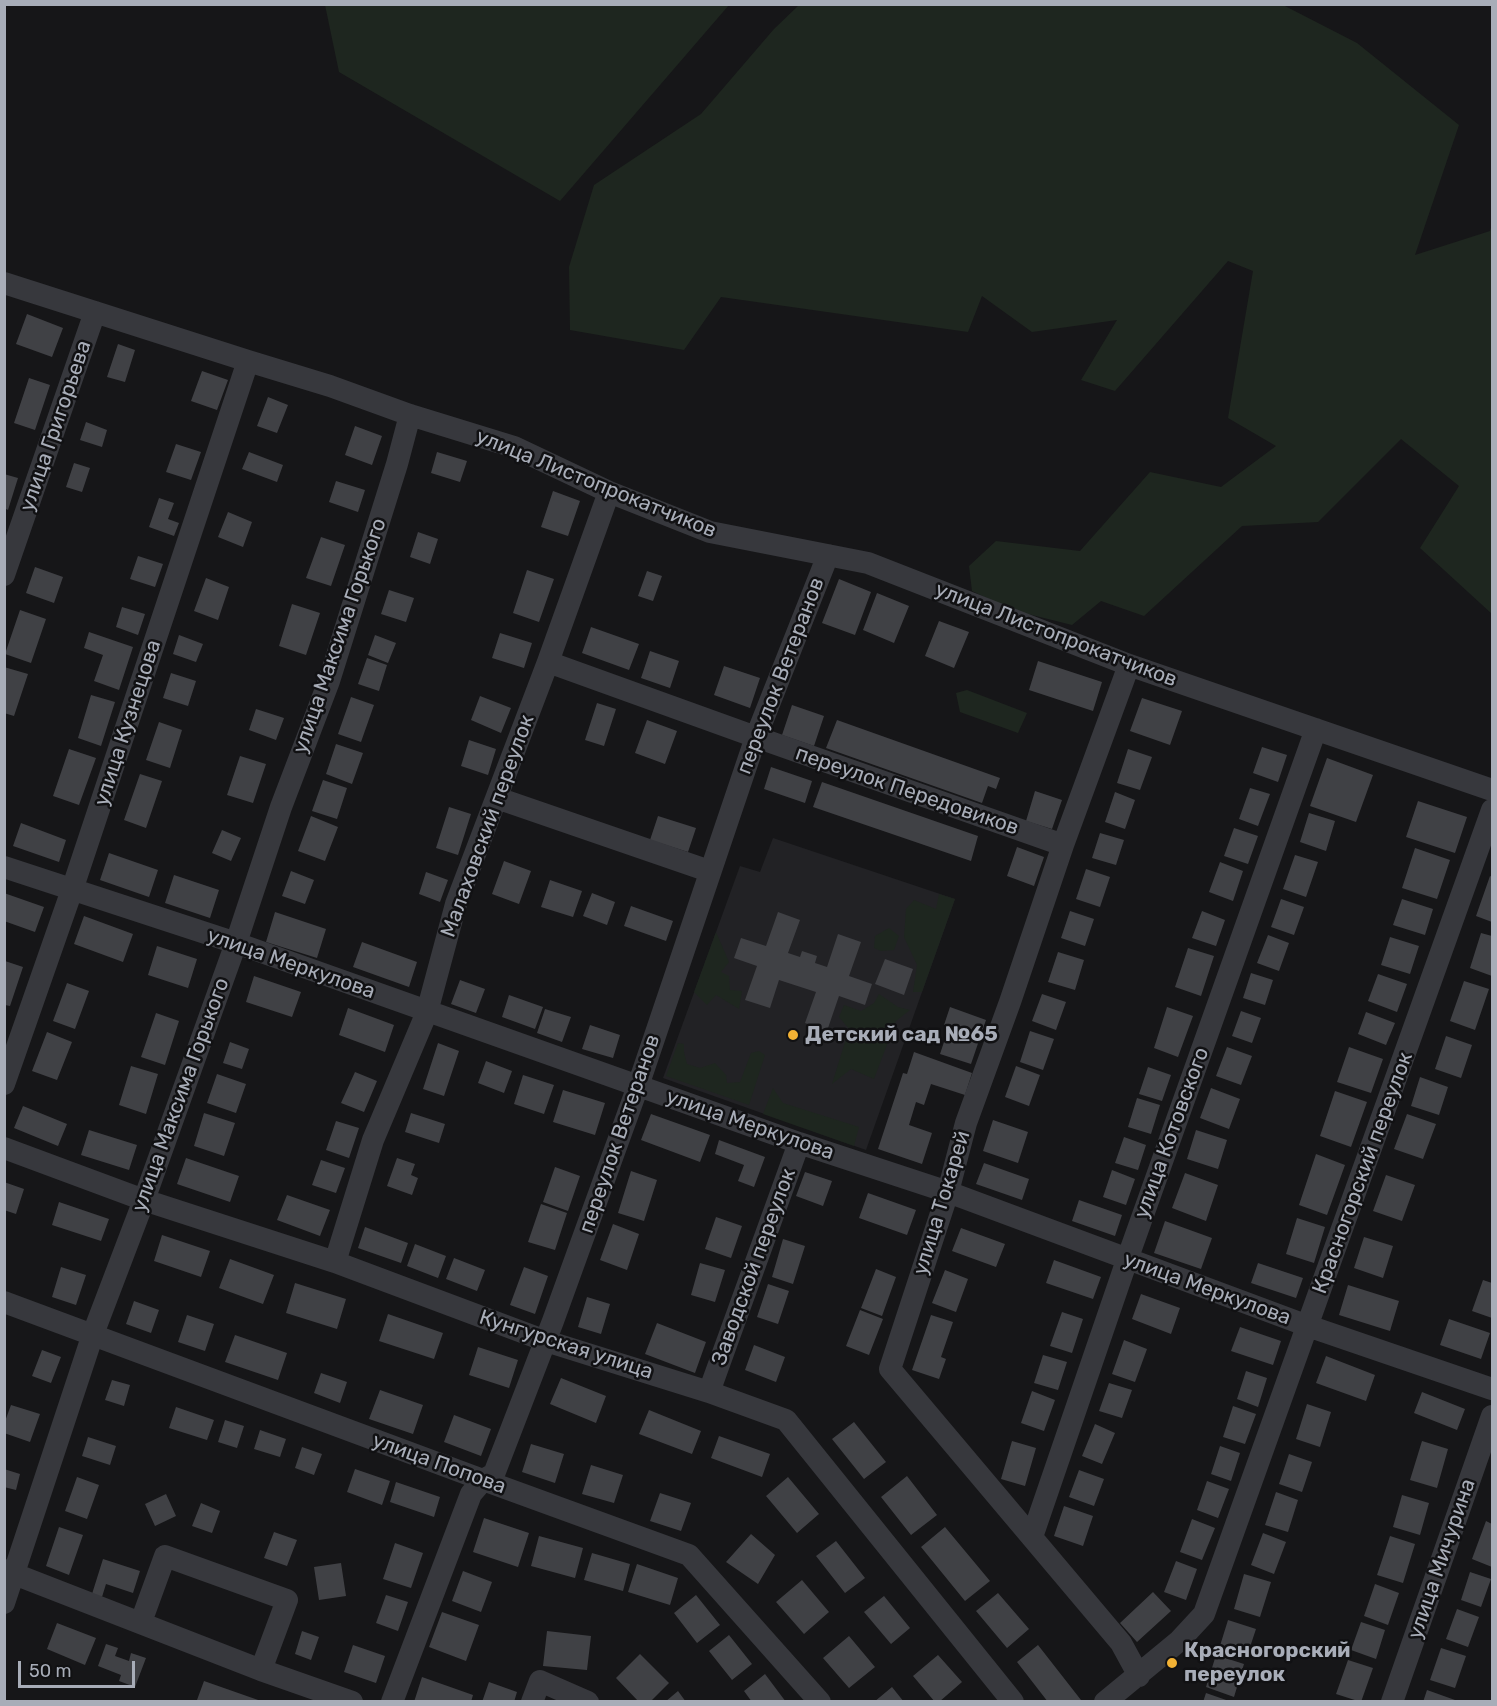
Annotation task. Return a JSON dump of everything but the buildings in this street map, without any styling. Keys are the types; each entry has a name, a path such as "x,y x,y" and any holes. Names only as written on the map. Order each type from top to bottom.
{"street":[{"name":"улица Листопрокатчиков","path":"4,283 248,362 330,386 410,415 513,447 609,492 710,532 868,563 1129,665 1492,790"},
{"name":"улица Григорьева","path":"4,575 95,312"},
{"name":"улица Кузнецова","path":"4,1084 72,890 248,362"},
{"name":"улица Максима Горького","path":"4,1603 9,1572 236,943 281,807 329,681 394,474 410,415"},
{"name":"Малаховский переулок","path":"334,1262 372,1140 427,1012 456,904 548,662 609,492"},
{"name":"переулок Ветеранов","path":"392,1701 471,1494 483,1480 494,1474 546,1341 638,1086 756,737 828,555"},
{"name":"переулок Передовиков","path":"548,662 1063,845"},
{"name":"улица Токарей","path":"1129,665 1063,845 1014,991 966,1123 948,1192 890,1369 1121,1643 1138,1676"},
{"name":"улица Котовского","path":"1032,1537 1127,1260 1316,729"},
{"path":"497,798 709,871"},
{"name":"Красногорский переулок","path":"1109,1700 1179,1641 1203,1614 1492,810"},
{"name":"улица Меркулова","path":"4,867 236,943 799,1143 948,1192 1308,1326 1492,1389"},
{"name":"Заводской переулок","path":"709,1392 799,1143"},
{"name":"Кунгурская улица","path":"4,1148 144,1200 334,1262 546,1341 709,1392 786,1420 1013,1701"},
{"name":"улица Попова","path":"4,1302 689,1554 820,1701"},
{"name":"улица Мичурина","path":"1392,1701 1492,1416"},
{"path":"141,1622 165,1556 287,1600 261,1670"},
{"path":"9,1572 261,1670 352,1701"},
{"path":"532,1701 540,1681 588,1701"}],"shaded area":[{"path":"325,4 729,5 560,201 339,72"},
{"path":"799,5 1283,5 1357,43 1459,125 1415,255 1490,231 1492,224 1492,614 1420,548 1459,486 1401,439 1318,522 1242,526 1144,616 1101,601 1072,625 1012,610 972,591 969,566 996,541 1080,551 1150,472 1221,487 1276,446 1228,418 1253,271 1228,261 1115,391 1081,380 1117,320 1032,332 982,296 968,332 721,297 684,350 570,330 569,267 594,185 701,114 774,29"},
{"path":"967,690 1027,713 1018,733 960,712 956,693"},
{"name":"Детский сад №65","path":"773,838 955,899 866,1150 663,1078 740,866 760,872"},
{"path":"939,894 955,899 922,992 913,992 917,965 904,937 906,909 914,900 936,909"},
{"path":"889,928 899,936 894,950 881,951 874,948 875,936"},
{"path":"716,932 729,962 721,972 729,976 730,990 742,991 739,1009 716,995 707,1005 694,992"},
{"path":"879,994 898,1007 910,1010 896,1021 874,1079 851,1069 832,1084 849,1029 839,1017 844,1005 861,1011 874,1003"},
{"path":"678,1043 684,1044 687,1064 700,1068 715,1063 726,1075 727,1083 740,1082 751,1053 759,1051 765,1055 749,1105 666,1076"},
{"path":"773,1088 783,1103 859,1127 854,1146 763,1114"}],"place":[{"name":"Детский сад №65","path":"793,1035"},
{"name":"Красногорский переулок","path":"1172,1663"}]}
